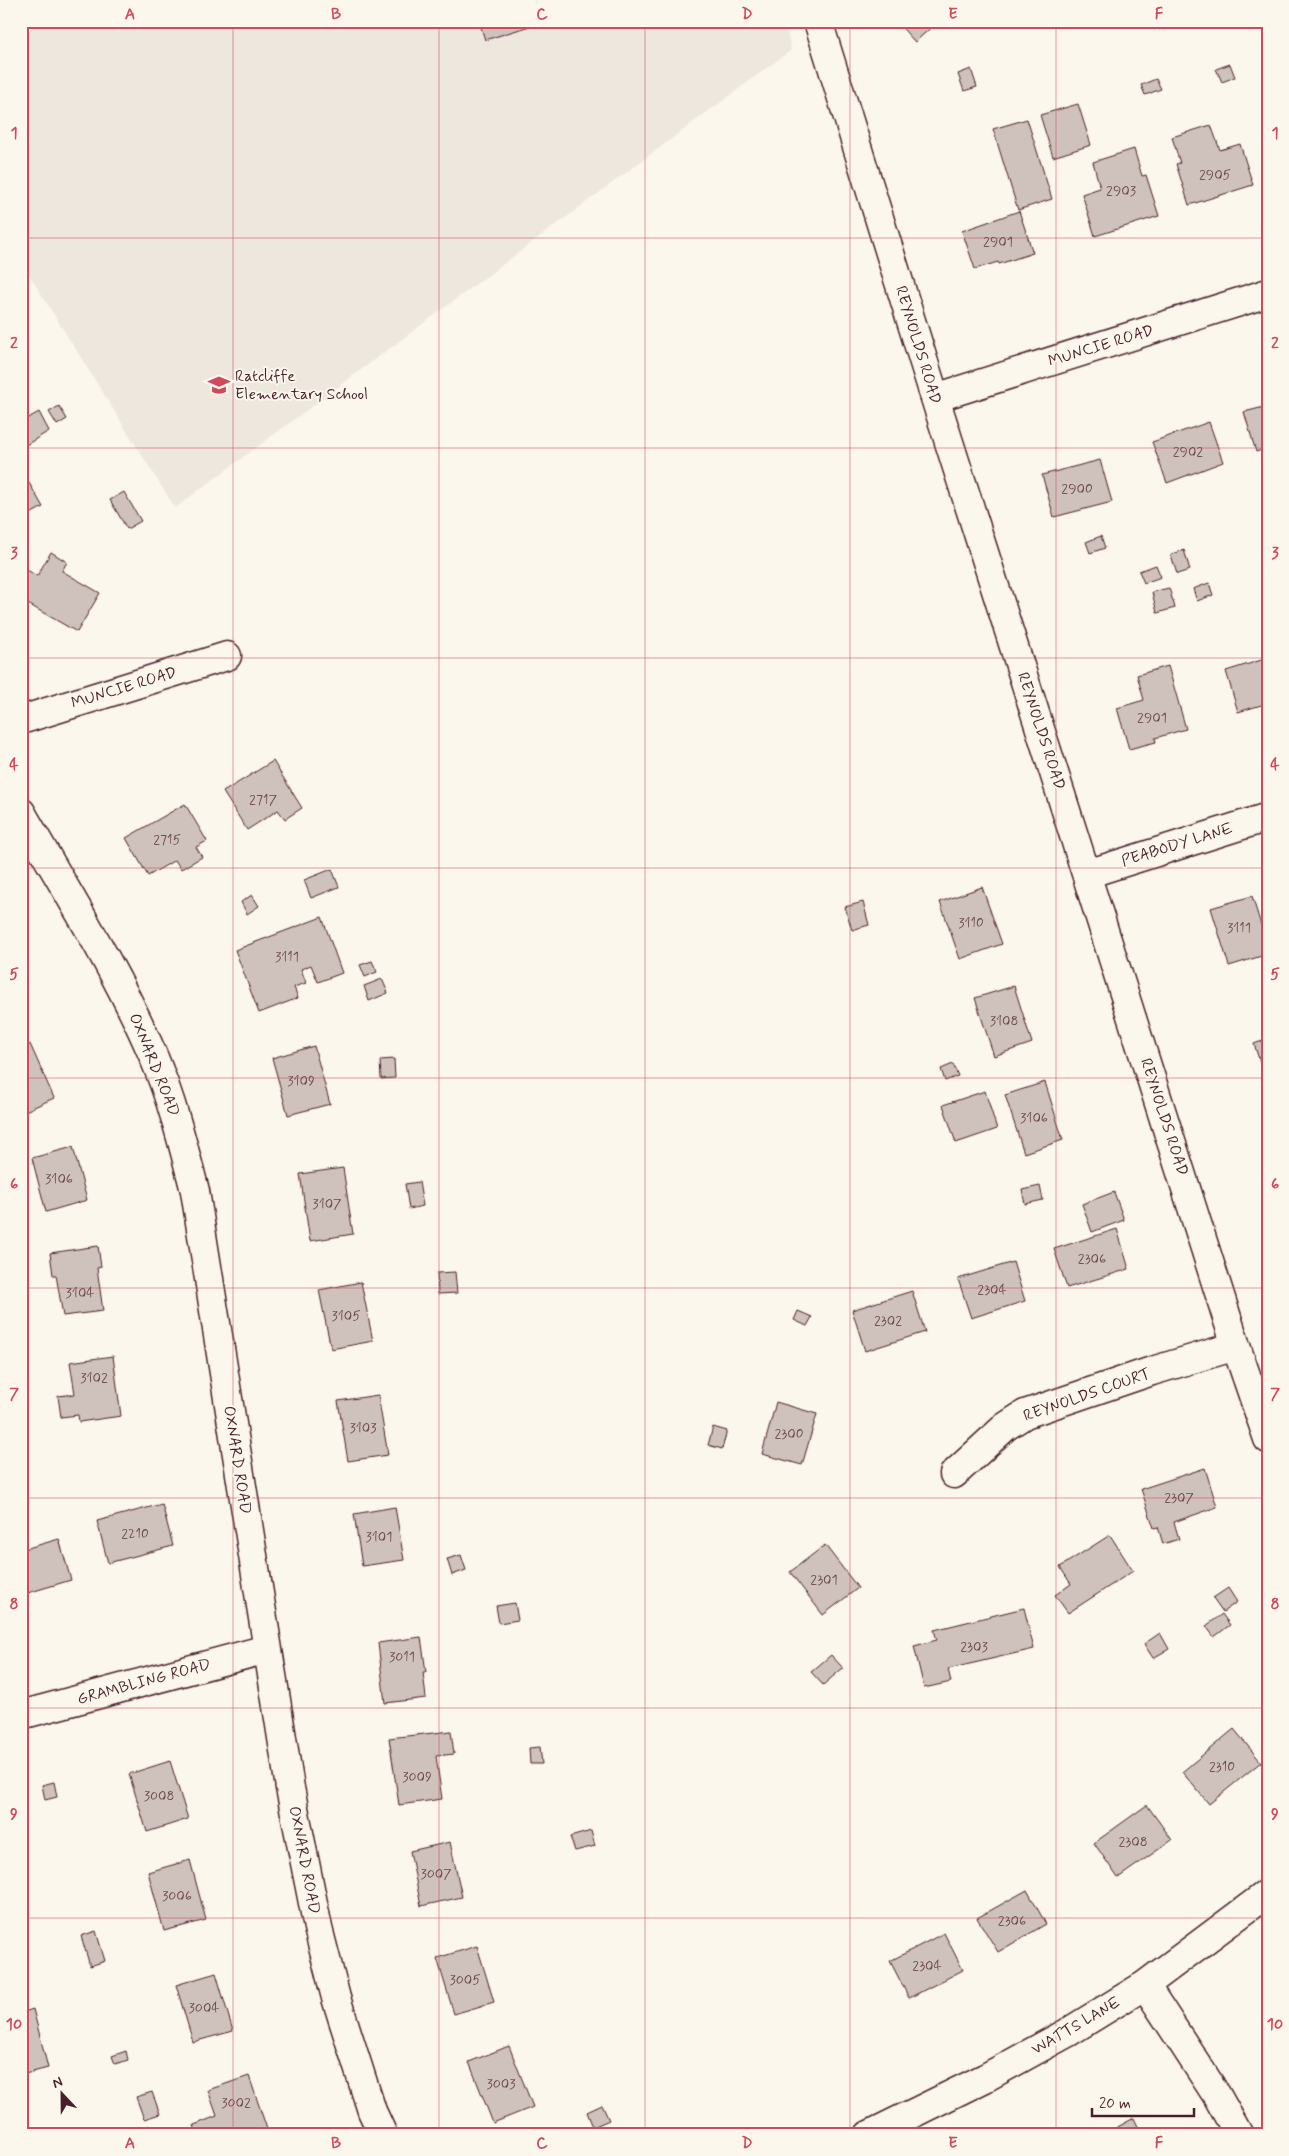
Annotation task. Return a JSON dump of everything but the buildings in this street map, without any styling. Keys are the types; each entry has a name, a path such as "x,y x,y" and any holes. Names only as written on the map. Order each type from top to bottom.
{"street":[{"name":"REYNOLDS ROAD","path":"818,21 935,398 1236,1346 1268,1439"},
{"name":"MUNCIE ROAD","path":"935,398 1268,293"},
{"name":"MUNCIE ROAD","path":"21,720 227,656"},
{"name":"OXNARD ROAD","path":"21,812 119,984 152,1052 181,1136 195,1191 290,1788 318,1928 336,1998 372,2111 382,2135"},
{"name":"PEABODY LANE","path":"1087,874 1268,817"},
{"name":"REYNOLDS COURT","path":"954,1474 1005,1427 1025,1414 1236,1346"},
{"name":"GRAMBLING ROAD","path":"21,1715 267,1649"},
{"name":"WATTS LANE","path":"869,2135 985,2078 1067,2033 1145,1986 1268,1893"},
{"path":"1145,1986 1216,2094 1239,2135"}],"shaded area":[{"name":"Ratcliffe Elementary School","path":"21,21 785,21 791,50 175,508 21,262"}],"place":[{"name":"Ratcliffe Elementary School","path":"219,385"}]}
